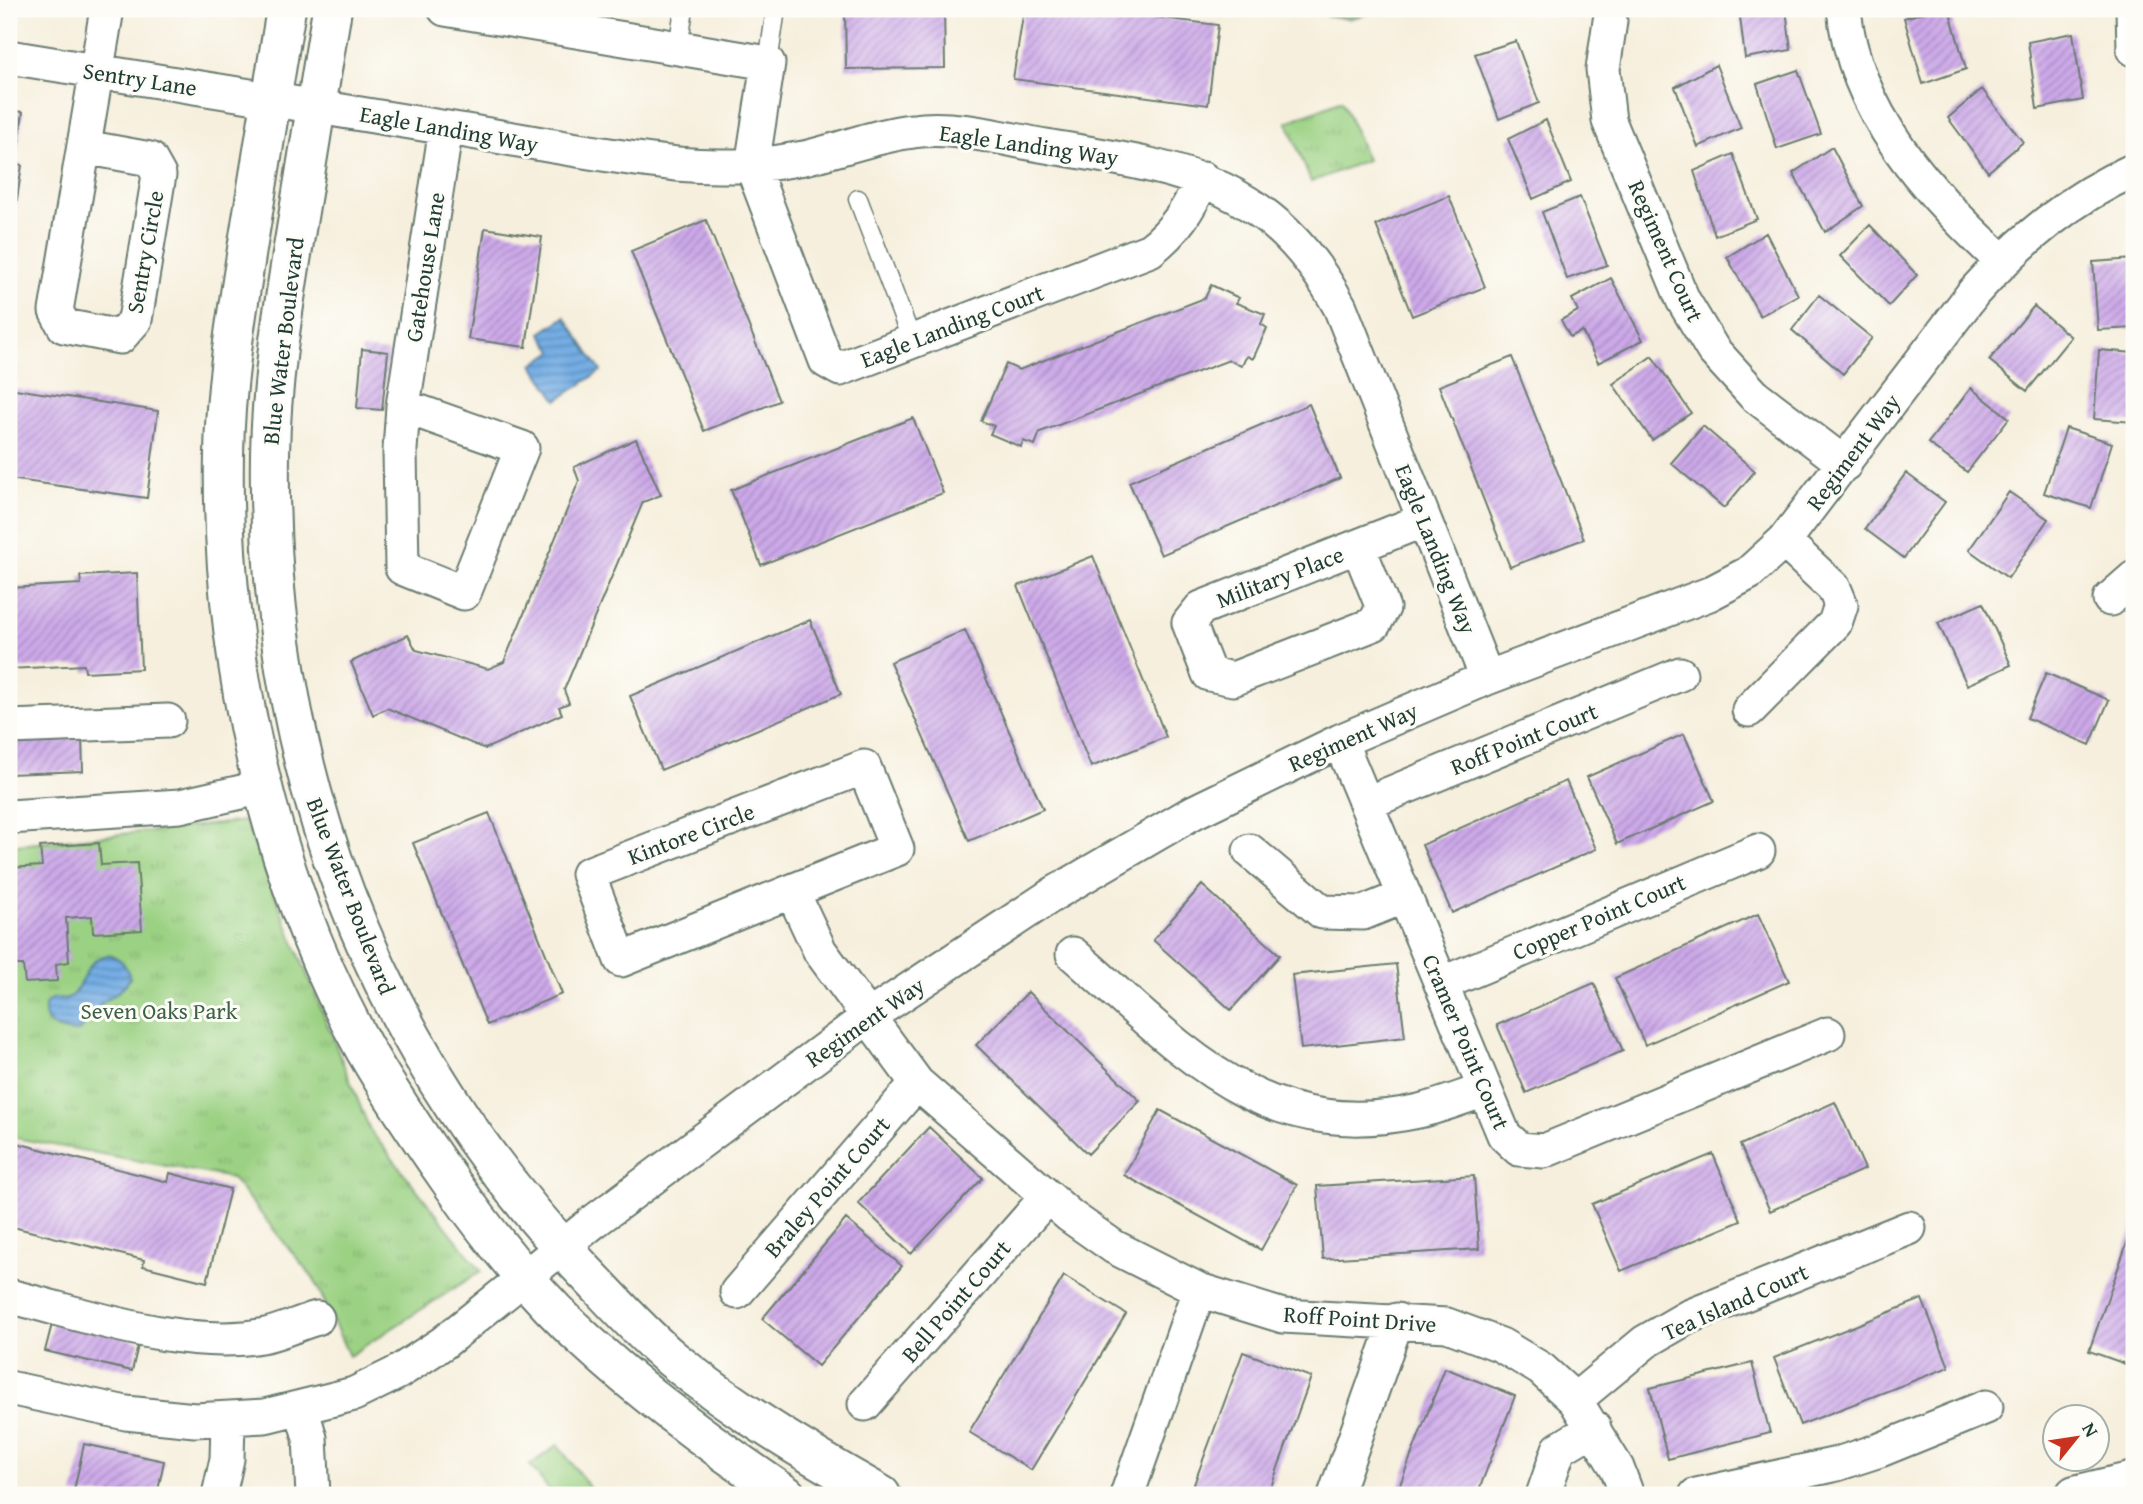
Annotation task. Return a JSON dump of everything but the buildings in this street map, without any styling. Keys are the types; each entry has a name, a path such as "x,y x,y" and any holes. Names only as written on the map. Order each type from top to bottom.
{"street":[{"name":"Sentry Circle","path":"84,147 150,159 159,175 135,320 120,337 64,326 56,311 107,9"},
{"name":"Blue Water Boulevard","path":"286,9 238,307 224,452 228,584 233,635 263,787 287,868 321,956 364,1048 414,1130 524,1277 582,1338 639,1388 711,1444 786,1495"},
{"name":"Blue Water Boulevard","path":"332,9 284,310 270,452 272,573 290,710 306,775 331,856 364,942 404,1026 454,1110 503,1179 561,1247 669,1356 735,1406 802,1450 881,1495"},
{"path":"445,9 768,63 752,166"},
{"path":"1844,9 1860,72 1878,117 1934,195 2001,261"},
{"path":"2133,9 2134,49"},
{"name":"Regiment Court","path":"1610,21 1603,69 1609,121 1683,300 1713,350 1754,394 1845,464"},
{"name":"Sentry Lane","path":"9,57 270,100"},
{"name":"Eagle Landing Way","path":"270,100 520,142 679,164 752,166 804,158 914,131 966,133 1151,163 1203,179 1251,202 1278,223 1323,276 1340,307 1487,678"},
{"name":"Gatehouse Lane","path":"403,406 522,448 464,593 402,568 400,450 403,406 446,128"},
{"name":"Eagle Landing Court","path":"752,166 826,361 840,369 1150,250 1175,226 1190,206 1203,179"},
{"name":"Regiment Way","path":"9,1388 125,1413 228,1420 265,1416 354,1394 397,1373 443,1343 561,1247 868,1017 1090,873 1194,812 1339,741 1487,678 1709,594 1749,573 1784,541 1974,292 2001,261 2070,204 2105,183 2134,170"},
{"name":"Military Place","path":"1358,546 1383,608 1374,624 1233,679 1209,674 1189,623 1200,608 1424,520"},
{"path":"1749,710 1835,623 1841,605 1834,587 1784,541"},
{"name":"Roff Point Court","path":"1367,803 1680,674"},
{"path":"9,727 168,721"},
{"name":"Cramer Point Court","path":"1339,741 1504,1135 1519,1149 1544,1152 1828,1034"},
{"name":"Kintore Circle","path":"864,767 897,849 792,891 621,960 588,874 864,767"},
{"path":"9,817 180,806 263,787"},
{"path":"1250,851 1322,912 1363,914 1405,896"},
{"name":"Copper Point Court","path":"1441,984 1758,851"},
{"path":"792,891 820,951 868,1017"},
{"path":"1073,954 1185,1052 1223,1080 1262,1101 1304,1114 1365,1118 1418,1111 1485,1090"},
{"name":"Roff Point Drive","path":"868,1017 917,1083 1047,1196 1114,1247 1199,1290 1283,1316 1397,1320 1447,1325 1501,1345 1541,1369 1575,1400 1617,1468 1627,1495"},
{"name":"Braley Point Court","path":"737,1292 917,1083"},
{"name":"Bell Point Court","path":"865,1405 1047,1196"},
{"name":"Tea Island Court","path":"1575,1400 1645,1342 1688,1317 1909,1228"},
{"path":"1127,1495 1199,1290"},
{"path":"9,1296 167,1334 215,1339 266,1335 317,1318"},
{"path":"1335,1495 1397,1320"},
{"path":"1696,1495 1847,1460 1986,1406"},
{"path":"301,1407 310,1438 313,1495"},
{"path":"219,1495 227,1459 228,1420"},
{"path":"1542,1495 1559,1448 1594,1428"},
{"path":"2075,1495 2134,1481"}],"lane":[{"path":"678,48 684,9"},
{"path":"768,63 776,9"},
{"path":"859,199 912,341"}],"green space":[{"path":"1292,9 1386,9 1348,19"},
{"path":"1342,100 1367,160 1311,182 1287,122"},
{"name":"Seven Oaks Park","path":"245,821 370,1130 481,1271 349,1356 314,1279 232,1178 9,1137 9,846"},
{"path":"558,1445 595,1495 553,1495 530,1465"}],"water":[{"path":"565,317 601,371 557,400 533,365 553,351 541,333"},
{"path":"108,955 117,958 125,966 130,978 127,983 100,1005 78,1032 58,1029 48,1022 46,1003 54,998 68,999 94,961"}]}
